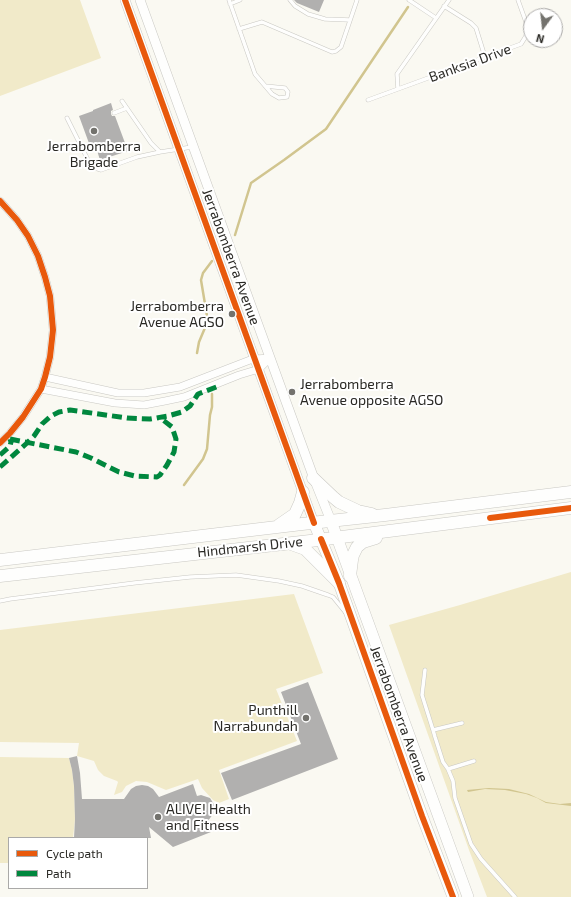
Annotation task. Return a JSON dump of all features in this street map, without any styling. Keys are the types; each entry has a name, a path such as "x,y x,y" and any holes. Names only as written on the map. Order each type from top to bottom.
{"main road":[{"path":"313,478 333,497 343,504 358,511 370,514 385,515"},
{"path":"274,528 295,514 303,492"},
{"name":"Hindmarsh Drive","path":"0,560 571,492"},
{"name":"Hindmarsh Drive","path":"0,576 288,543 571,508"},
{"name":"Jerrabomberra Avenue","path":"331,521 468,897"},
{"name":"Jerrabomberra Avenue","path":"314,523 339,583 352,622 408,770 422,816 453,897"},
{"path":"350,576 353,555 357,547 363,542 372,538 426,526"},
{"path":"288,543 305,550 339,583"},
{"path":"414,751 408,770 425,780"}],"street":[{"name":"Jerrabomberra Avenue","path":"125,0 314,523"},
{"name":"Jerrabomberra Avenue","path":"140,0 313,478 331,521"},
{"path":"0,201 17,220 28,236 38,256 50,296 53,318 50,357 41,389 23,417 0,442"},
{"path":"248,340 262,335"},
{"path":"45,377 118,393 144,393 180,387 255,359 270,358"},
{"path":"41,389 115,403 144,405 165,402 259,369 270,358"}],"lane":[{"path":"240,0 230,2 255,74 265,86 272,94 279,98 286,97 288,92 285,88 265,86"},
{"path":"290,0 308,14 325,19 350,20"},
{"path":"239,29 262,22 332,52 341,47 357,0"},
{"path":"409,0 436,18"},
{"path":"398,89 398,74 449,0"},
{"name":"Banksia Drive","path":"368,100 520,44 526,36 528,25 518,0"},
{"path":"444,6 471,23 476,28 485,57"},
{"path":"122,101 151,143 160,152"},
{"path":"114,113 127,108"},
{"path":"67,118 89,162 94,168 101,170 137,157 193,147"},
{"path":"0,601 134,583 190,577 236,575 302,586 333,597 352,622"},
{"path":"424,670 422,695 443,762 453,781 455,798 471,844 481,859 516,897"},
{"path":"433,730 462,723"},
{"path":"448,769 474,761"}],"shaded area":[{"path":"0,0 80,0 101,58 0,96"},
{"path":"571,572 571,897 487,897 389,625"},
{"path":"294,594 323,673 276,689 297,741 219,770 229,799 219,803 213,800 202,788 198,779 166,790 147,782 136,781 126,786 122,792 114,795 118,782 104,776 98,770 94,761 77,756 79,743 0,742 0,630"},
{"path":"0,757 69,758 74,786 75,819 73,837 8,837 8,863 0,863"},
{"path":"489,788 509,789 529,794 546,802 560,804 571,803 571,806 546,803 526,794 505,790 485,789 468,792 467,790"}],"building":[{"path":"294,0 324,0 319,12 297,3"},
{"path":"111,103 113,110 111,111 111,114 112,116 115,116 128,151 100,160 95,144 90,146 79,116"},
{"name":"Punthill Narrabundah","path":"308,682 338,759 232,800 221,773 301,744 281,692"},
{"path":"77,756 82,799 124,799 131,789 142,785 153,789 159,797 193,784 197,796 201,795 210,798 215,806 213,814 208,821 211,832 173,847 149,827 151,838 74,837 74,786 69,758"}],"waterway":[{"path":"235,235 251,183 326,129 408,7"},
{"path":"197,353 199,342 207,323 201,280 203,273 212,261"},
{"path":"184,485 203,459 207,449 212,394"}],"marked path":[{"path":"0,467 34,436 42,424 51,416 59,412 70,410 127,418 150,419 182,412 190,406 198,394 219,386"},
{"path":"10,439 76,452 119,472 135,476 157,477 167,465 174,452 176,439 172,427 158,418"},
{"path":"0,455 10,446 10,439"}],"cycle path":[{"path":"125,0 314,523"},
{"path":"0,201 17,220 28,236 38,256 50,296 53,330 50,357 41,389 23,417 0,443"},
{"path":"490,518 571,508"},
{"path":"321,539 339,583 422,816 453,897"}],"place":[{"name":"Jerrabomberra Brigade","path":"94,131"},
{"name":"Jerrabomberra Avenue AGSO","path":"232,314"},
{"name":"Jerrabomberra Avenue opposite AGSO","path":"292,392"},
{"name":"Punthill Narrabundah","path":"306,718"},
{"name":"ALIVE! Health and Fitness","path":"158,817"}]}
